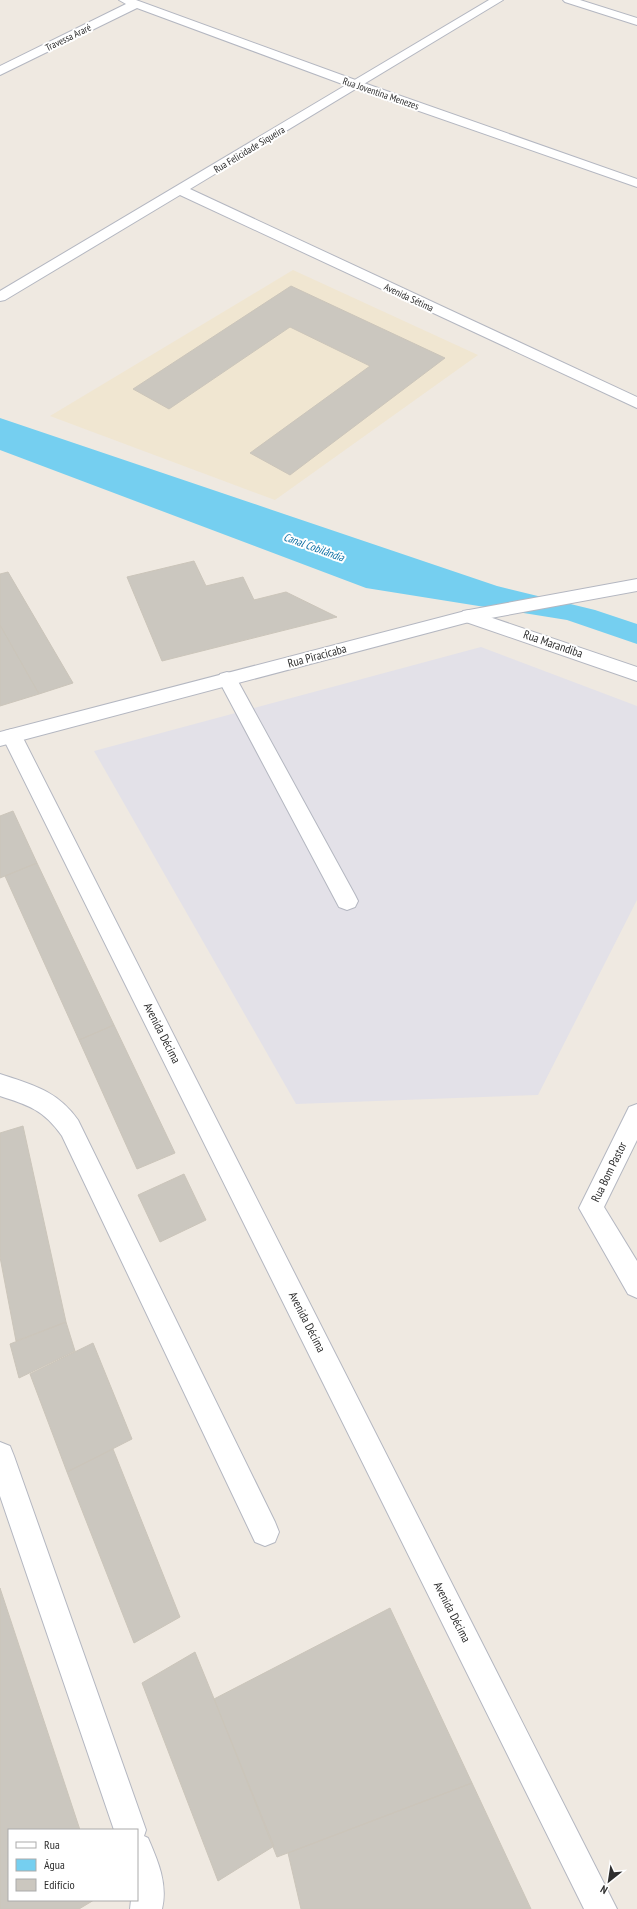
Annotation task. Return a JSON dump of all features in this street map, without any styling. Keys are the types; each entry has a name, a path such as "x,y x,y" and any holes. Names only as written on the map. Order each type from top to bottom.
{"street":[{"name":"Rua Felicidade Siqueira","path":"0,297 357,85 493,0"},
{"path":"569,0 637,22"},
{"name":"Rua Joventina Menezes","path":"131,2 357,85 637,183"},
{"name":"Travessa Araré","path":"0,71 131,2"},
{"name":"Avenida Sétima","path":"180,190 637,403"},
{"name":"Rua Piracicaba","path":"6,737 477,614 637,585"},
{"name":"Rua Marandiba","path":"477,614 637,674"},
{"path":"227,679 347,901"},
{"name":"Avenida Décima","path":"6,737 601,1909"},
{"path":"0,1085 36,1097 51,1104 62,1114 265,1532"},
{"name":"Rua Bom Pastor","path":"637,1115 591,1208 637,1285"},
{"path":"0,1456 130,1829"},
{"path":"138,1852 145,1872 148,1889 146,1909"}],"shaded area":[{"path":"293,270 478,355 275,500 50,416"},
{"path":"481,647 637,706 637,900 538,1095 296,1104 94,751"}],"water":[{"name":"Canal Cobilândia","path":"0,418 497,586 595,610 637,624 637,644 567,620 366,588 0,450"}],"building":[{"path":"291,286 445,358 290,475 250,453 370,366 290,327 169,409 133,389"},
{"path":"194,561 206,586 243,577 254,600 286,592 337,617 162,661 127,577"},
{"path":"8,572 73,683 39,694 0,625 0,574"},
{"path":"0,625 39,694 0,706"},
{"path":"13,811 37,863 0,878 0,816"},
{"path":"37,863 114,1025 79,1040 5,876"},
{"path":"114,1025 175,1153 137,1169 79,1040"},
{"path":"23,1126 66,1322 16,1341 0,1257 0,1133"},
{"path":"184,1174 206,1220 160,1242 138,1195"},
{"path":"66,1322 75,1351 19,1378 10,1344"},
{"path":"93,1343 132,1439 67,1472 30,1374"},
{"path":"113,1449 180,1617 134,1643 67,1472"},
{"path":"0,1588 80,1829 8,1829 8,1901 92,1901 79,1909 0,1909"},
{"path":"390,1608 472,1783 277,1857 214,1699"},
{"path":"195,1652 274,1846 218,1881 142,1683"},
{"path":"472,1783 531,1909 301,1909 288,1853"}]}
